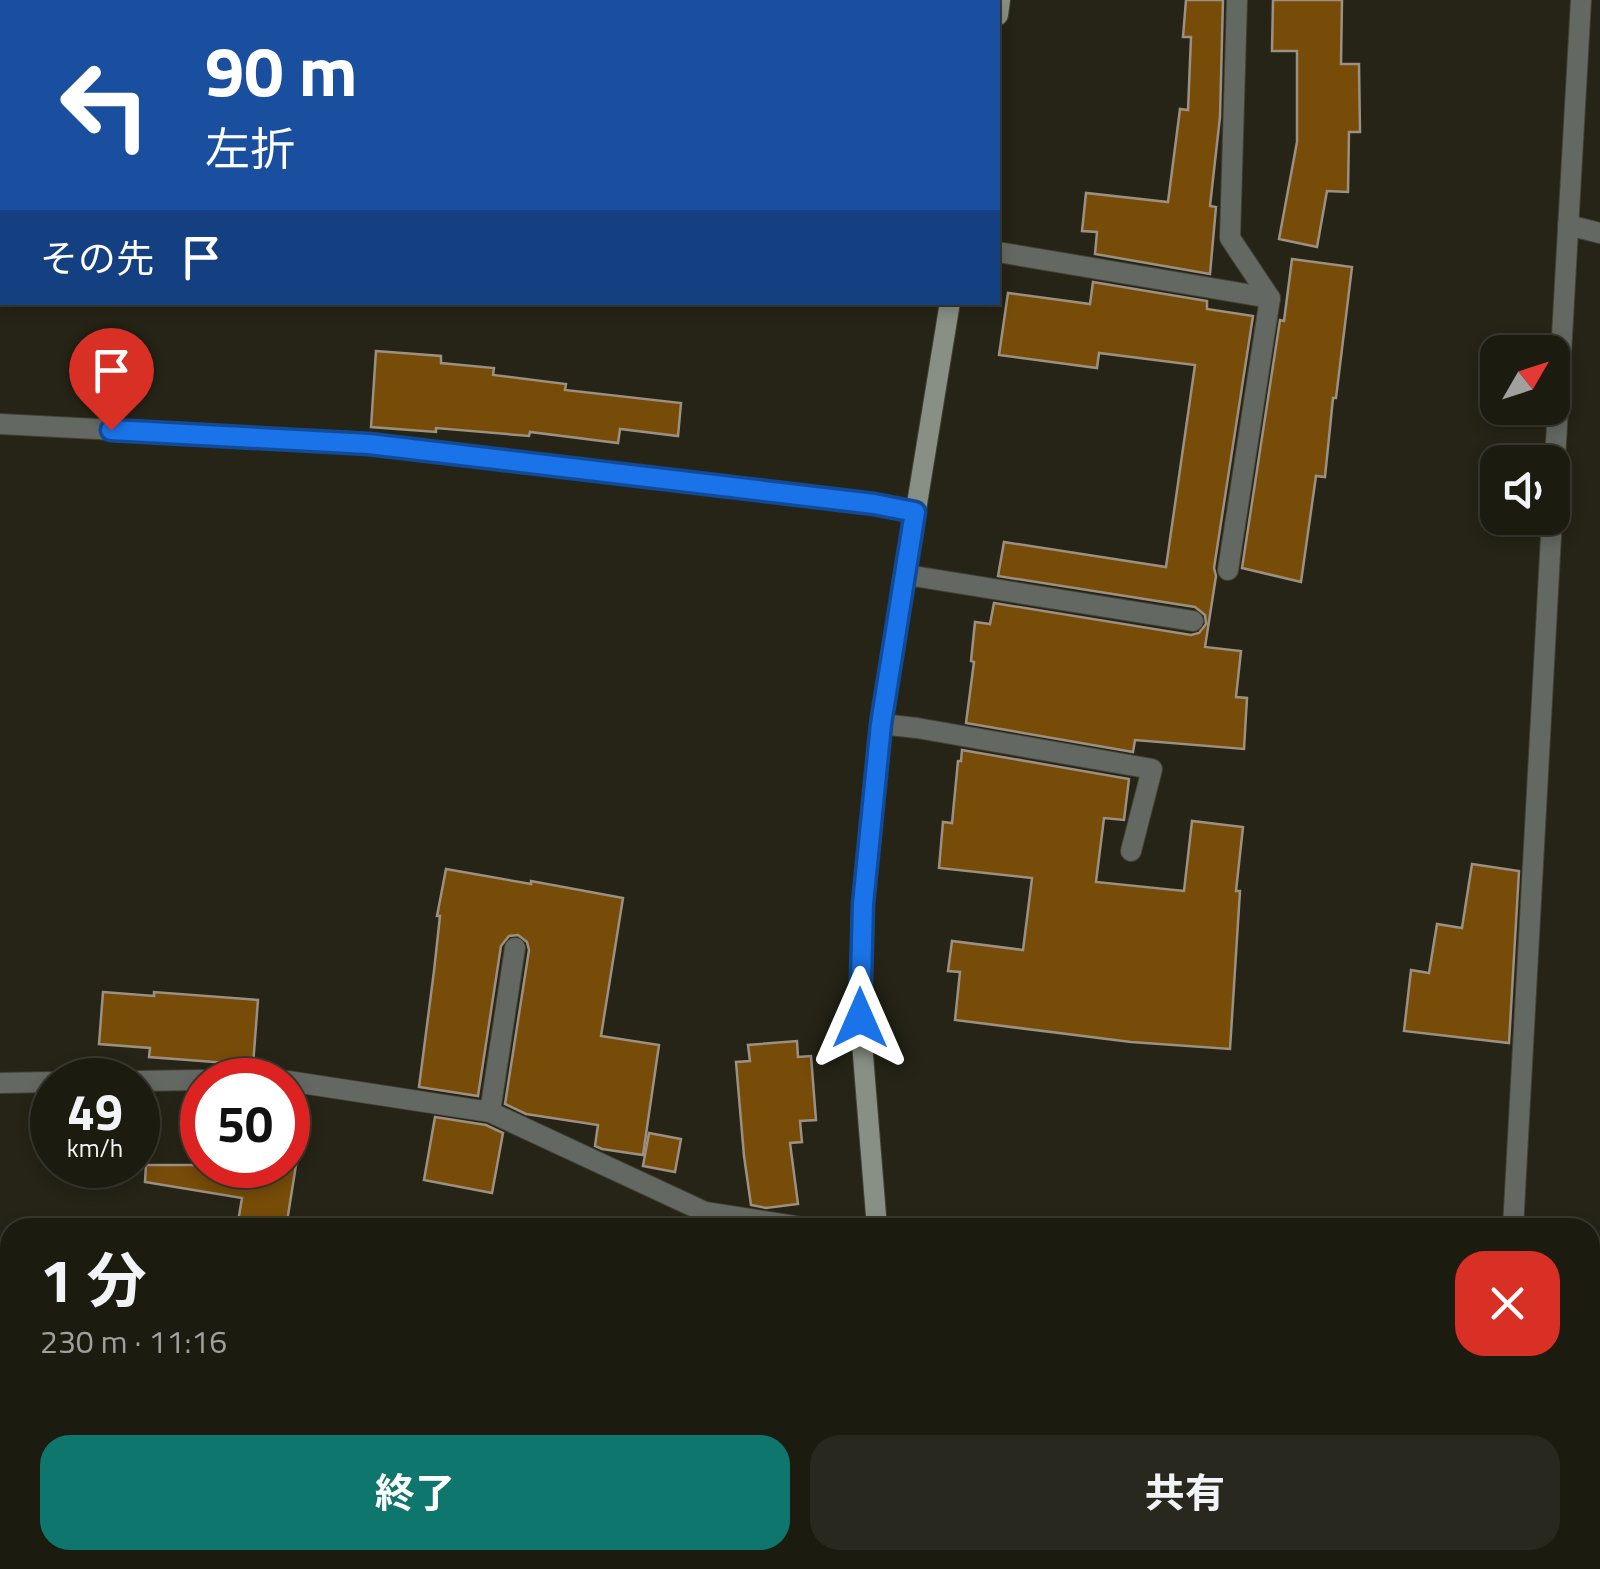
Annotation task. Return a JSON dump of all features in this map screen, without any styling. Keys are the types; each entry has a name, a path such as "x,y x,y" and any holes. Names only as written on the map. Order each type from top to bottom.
{"main road":[{"path":"876,1218 860,1018 863,904 881,724 950,305"}],"street":[{"path":"1228,570 1270,298 1230,238 1238,0"},
{"path":"1556,445 1581,0"},
{"path":"1568,225 1600,233"},
{"path":"1000,252 1270,298"},
{"path":"0,424 369,444 915,512"},
{"path":"1514,1218 1551,535"},
{"path":"907,574 1193,621"},
{"path":"881,724 1152,769 1131,851"},
{"path":"490,1112 515,948"},
{"path":"0,1083 30,1082"},
{"path":"310,1084 490,1112 705,1212 744,1218"}],"building":[{"path":"1186,0 1223,0 1220,117 1210,206 1216,207 1210,274 1095,254 1097,232 1082,231 1086,193 1168,202 1180,109 1188,110 1191,37 1183,37"},
{"path":"1273,0 1342,0 1341,64 1359,64 1360,132 1349,132 1348,192 1327,191 1317,247 1279,239 1297,142 1297,51 1272,51"},
{"path":"1292,259 1352,267 1325,477 1316,476 1301,582 1242,568"},
{"path":"1093,282 1207,301 1207,309 1253,316 1205,647 1241,651 1236,697 1247,698 1244,749 1135,740 1133,752 966,723 975,622 990,624 994,603 1191,635 1199,633 1206,624 1205,615 1195,607 998,576 1004,542 1166,567 1195,365 1099,353 1097,368 999,355 1008,293 1090,304"},
{"path":"376,351 441,356 441,363 494,368 493,375 566,384 565,390 681,403 678,436 620,429 618,443 530,432 529,436 371,427"},
{"path":"962,750 1129,779 1124,820 1104,818 1096,882 1184,891 1192,821 1243,827 1236,891 1240,891 1230,1049 1131,1042 955,1020 960,972 948,971 952,941 1023,950 1032,878 939,868 943,822 952,823"},
{"path":"1472,864 1519,871 1509,1043 1404,1031 1411,970 1429,973 1437,924 1462,928"},
{"path":"446,869 623,898 601,1036 659,1045 643,1155 595,1146 598,1125 526,1114 505,1104 529,950 527,942 518,935 509,936 501,946 478,1096 419,1087 437,916"},
{"path":"103,992 258,1000 254,1058 149,1057 150,1048 99,1044"},
{"path":"797,1041 798,1057 811,1056 816,1120 800,1121 802,1142 790,1143 798,1204 766,1208 751,1205 736,1062 750,1061 748,1045"},
{"path":"435,1117 486,1125 503,1133 492,1193 424,1180"},
{"path":"649,1133 681,1139 675,1172 643,1166"},
{"path":"160,1165 180,1165 180,1188 160,1184"},
{"path":"181,1188 292,1188 288,1218 239,1218 242,1198"}],"route":[{"path":"111,430 369,444 915,512 881,724 863,904 860,1018"}]}
